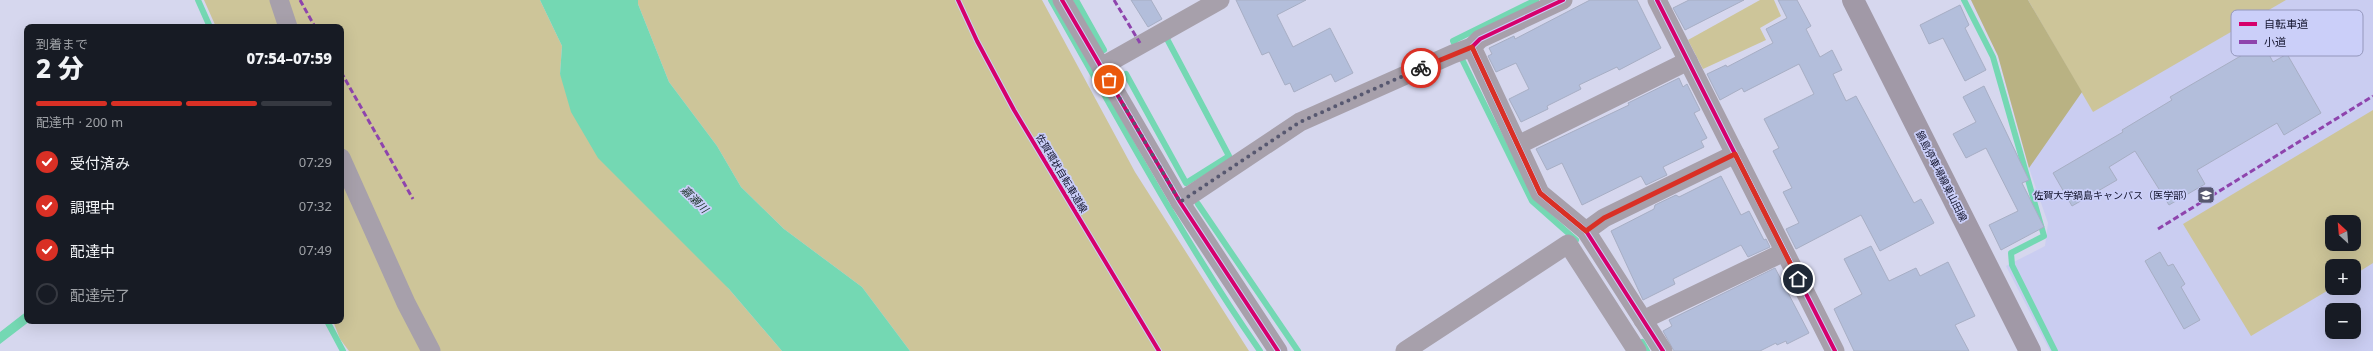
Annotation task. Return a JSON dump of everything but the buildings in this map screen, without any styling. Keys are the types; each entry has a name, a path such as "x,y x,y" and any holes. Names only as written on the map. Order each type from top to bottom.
{"main road":[{"name":"鍋島停車場線東山田線","path":"1853,0 2030,351"}],"street":[{"path":"279,0 287,24"},
{"path":"1062,0 1180,202 1278,351"},
{"path":"1101,67 1220,0"},
{"path":"1180,202 1300,122 1472,47 1480,39 1563,0"},
{"path":"1657,0 1784,252 1830,349"},
{"path":"1472,47 1540,193 1586,231 1663,351"},
{"path":"1518,145 1688,61"},
{"path":"1586,231 1604,218 1735,154"},
{"path":"344,165 406,303 431,351"},
{"path":"1405,351 1568,244 1637,351"},
{"path":"1643,320 1784,252"}],"shaded area":[{"path":"204,0 540,0 562,46 560,74 729,289 782,351 349,351 340,339 334,324 344,324 344,24 215,24"},
{"path":"638,0 1042,0 1135,172 1249,351 910,351 862,287 784,229 741,187 717,146 669,82 638,4"},
{"path":"1760,0 1774,0 1781,16 1760,28 1766,40 1703,69 1688,40"},
{"name":"佐賀大学鍋島キャンパス（医学部）","path":"1971,0 2373,0 2373,351 2050,351 2006,266 2045,246 2048,223 2029,168 1998,56"},
{"path":"1971,0 2028,0 2082,92 2029,168 1998,56"},
{"path":"2028,0 2286,0 2269,10 2231,10 2231,32 2093,112"},
{"path":"2373,110 2373,263 2361,271 2361,259 2325,259 2325,292 2251,336 2183,224"}],"water":[{"name":"嘉瀬川","path":"540,0 638,0 638,4 669,82 717,146 741,187 784,229 862,287 910,351 782,351 729,289 598,158 571,112 560,74 562,46"},
{"path":"24,313 24,324 26,324 0,344 0,332"}],"waterway":[{"path":"198,0 209,24"},
{"path":"1051,0 1177,222 1231,309 1260,351"},
{"path":"1076,0 1104,50"},
{"path":"1536,0 1453,41 1532,201 1576,240"},
{"path":"1964,0 1993,57 2044,236 2011,253 2012,265 2055,351"},
{"path":"1126,74 1186,183 1229,156 1166,37 1169,36"},
{"path":"1198,204 1298,351"},
{"path":"329,324 343,351"},
{"path":"1642,342 1647,351"}],"marked path":[{"path":"300,0 313,24"},
{"path":"1114,0 1140,43"},
{"path":"344,77 413,199"},
{"path":"2158,229 2373,96"}],"cycle path":[{"name":"佐賀環状自転車道線","path":"958,0 977,41 1014,110 1159,351"},
{"path":"1062,0 1180,202 1278,351"},
{"path":"1563,0 1480,39 1472,47 1540,193 1586,231 1663,351"},
{"path":"1657,0 1835,351"}],"way so far":[{"path":"1109,80 1180,202 1300,122 1421,68"}],"place":[{"name":"佐賀大学鍋島キャンパス（医学部）","path":"2206,195"}],"route":[{"path":"1421,68 1472,47 1540,193 1586,231 1604,218 1735,154 1798,279"}]}
